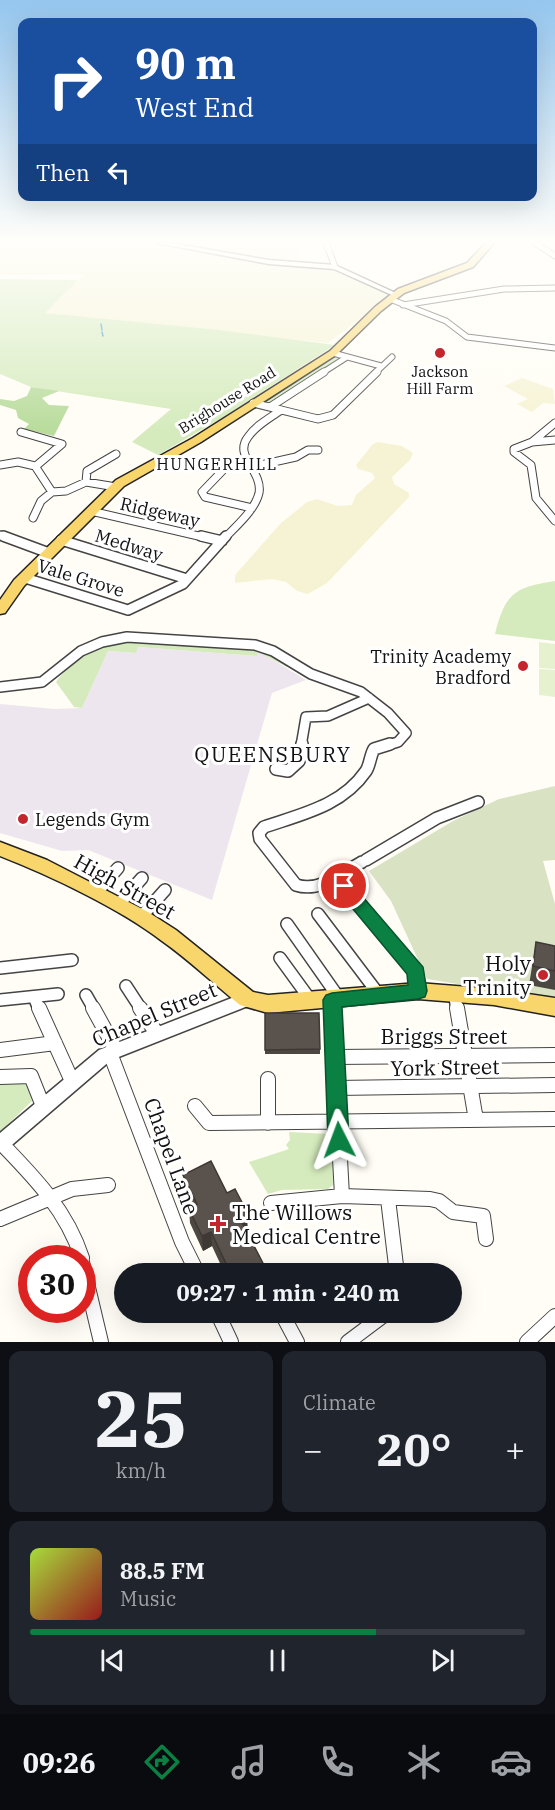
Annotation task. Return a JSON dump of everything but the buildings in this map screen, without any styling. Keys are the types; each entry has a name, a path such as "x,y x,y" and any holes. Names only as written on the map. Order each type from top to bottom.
{"main road":[{"name":"Brighouse Road","path":"0,610 25,578 116,487 197,440 333,353 384,306"},
{"name":"High Street","path":"0,849 41,866 141,917 169,935 247,999"},
{"path":"247,999 268,1004 312,1002 418,991 454,993 555,1007"}],"street":[{"path":"404,306 446,321 467,337 555,348"},
{"path":"333,353 381,366"},
{"path":"270,407 347,357"},
{"path":"253,403 318,419 333,415 392,357"},
{"path":"187,579 252,508 261,494 261,483 249,463 243,444 248,436 281,410"},
{"path":"532,442 555,423"},
{"path":"21,432 62,444 36,466"},
{"path":"555,440 532,442 517,447 514,452 531,465 536,498 555,521"},
{"path":"252,508 205,497 202,492 228,465 296,457 306,448 318,450"},
{"path":"86,482 87,471 116,454"},
{"path":"0,465 12,462 36,466 52,492"},
{"path":"32,516 41,501 52,492 66,490 86,482 116,487"},
{"name":"Ridgeway","path":"91,511 222,542"},
{"path":"0,535 49,554"},
{"name":"Medway","path":"61,540 187,579"},
{"name":"Vale Grove","path":"25,578 128,610 183,584 187,579"},
{"path":"0,687 42,682 66,661 102,642 127,637 255,645 273,651 311,674 351,688 369,698 400,723 406,733 403,738 374,749 369,768 325,808 273,824 259,833 260,839 296,885 302,888 315,887 437,818 478,802"},
{"path":"276,769 290,774 299,761 306,717 328,716 369,698"},
{"path":"96,893 118,868"},
{"path":"118,905 142,878"},
{"path":"344,886 416,972 418,991"},
{"path":"141,917 165,890"},
{"path":"318,914 380,996"},
{"path":"287,924 336,1000 334,1057 342,1196"},
{"path":"280,958 312,1002"},
{"path":"0,968 72,960"},
{"path":"126,986 158,1034"},
{"path":"454,993 476,1120"},
{"path":"0,1000 58,994"},
{"name":"Chapel Lane","path":"86,995 113,1051 182,1242 192,1263"},
{"path":"34,997 72,1081"},
{"name":"Chapel Street","path":"1,1144 72,1081 113,1051 247,999"},
{"path":"0,1050 55,1043"},
{"name":"Briggs Street","path":"334,1057 555,1055"},
{"path":"0,1077 31,1076 43,1106"},
{"path":"268,1079 268,1123"},
{"name":"York Street","path":"336,1088 555,1086"},
{"path":"195,1106 209,1123 555,1119"},
{"path":"1,1144 54,1198 78,1245"},
{"path":"0,1219 72,1189 108,1185"},
{"path":"271,1203 342,1196 430,1199 440,1201 453,1212 483,1216 486,1239"},
{"path":"388,1199 397,1263"},
{"path":"527,1342 555,1316"},
{"path":"96,1320 101,1342"},
{"path":"221,1323 230,1342"},
{"path":"287,1323 297,1342"},
{"path":"348,1342 373,1323"}],"shaded area":[{"path":"52,306 377,306 328,343 44,313"},
{"path":"522,378 553,389 555,404 543,403 532,412 517,404 528,399 504,386"},
{"path":"378,442 402,446 413,453 410,460 392,477 394,484 409,493 409,497 327,583 308,594 297,591 286,582 272,579 235,583 235,575 280,524 307,502 317,499 338,506 352,505 356,495 375,478 372,473 358,469 356,465 373,444"},
{"path":"138,647 257,656 258,652 306,680 272,693 212,900 88,850 62,851 0,833 0,704 55,709 82,708 108,651 135,653"}],"green space":[{"path":"0,306 52,306 45,313 219,330 335,345 222,418 158,455 132,442 171,409 31,387 0,374"},
{"path":"335,356 340,357 272,403 260,403"},
{"path":"31,387 59,391 42,398 49,405 69,406 54,436 24,429 29,424 18,418 16,410 0,405 0,399 14,401 27,396"},
{"path":"555,581 555,641 495,634 503,609 514,594 530,586"},
{"path":"129,641 244,646 268,653 290,665 287,667 258,652 257,656 138,647 136,653 108,651 82,708 74,707 56,682 58,679 73,664 90,653"},
{"path":"539,642 555,644 555,669 539,668"},
{"path":"539,669 555,670 555,697 539,695"},
{"path":"555,786 555,860 543,861 555,904 555,1000 427,979 391,901 369,871 453,821 499,799"},
{"path":"20,1080 30,1088 33,1100 0,1132 0,1084"},
{"path":"289,1132 328,1134 332,1139 333,1185 328,1189 282,1190 268,1194 249,1162 289,1149 286,1145 290,1140"}],"waterway":[{"path":"101,324 102,330"},
{"path":"102,332 103,336"}],"place":[{"name":"Jackson Hill Farm","path":"440,353"},
{"name":"Trinity Academy Bradford","path":"523,666"},
{"name":"Legends Gym","path":"23,819"},
{"name":"Holy Trinity","path":"543,975"},
{"name":"The Willows Medical Centre","path":"218,1224"}],"district":[{"name":"HUNGERHILL","path":"217,464"},
{"name":"QUEENSBURY","path":"273,754"}],"route":[{"path":"339,1140 332,1000 418,991 416,972 344,886"}]}
